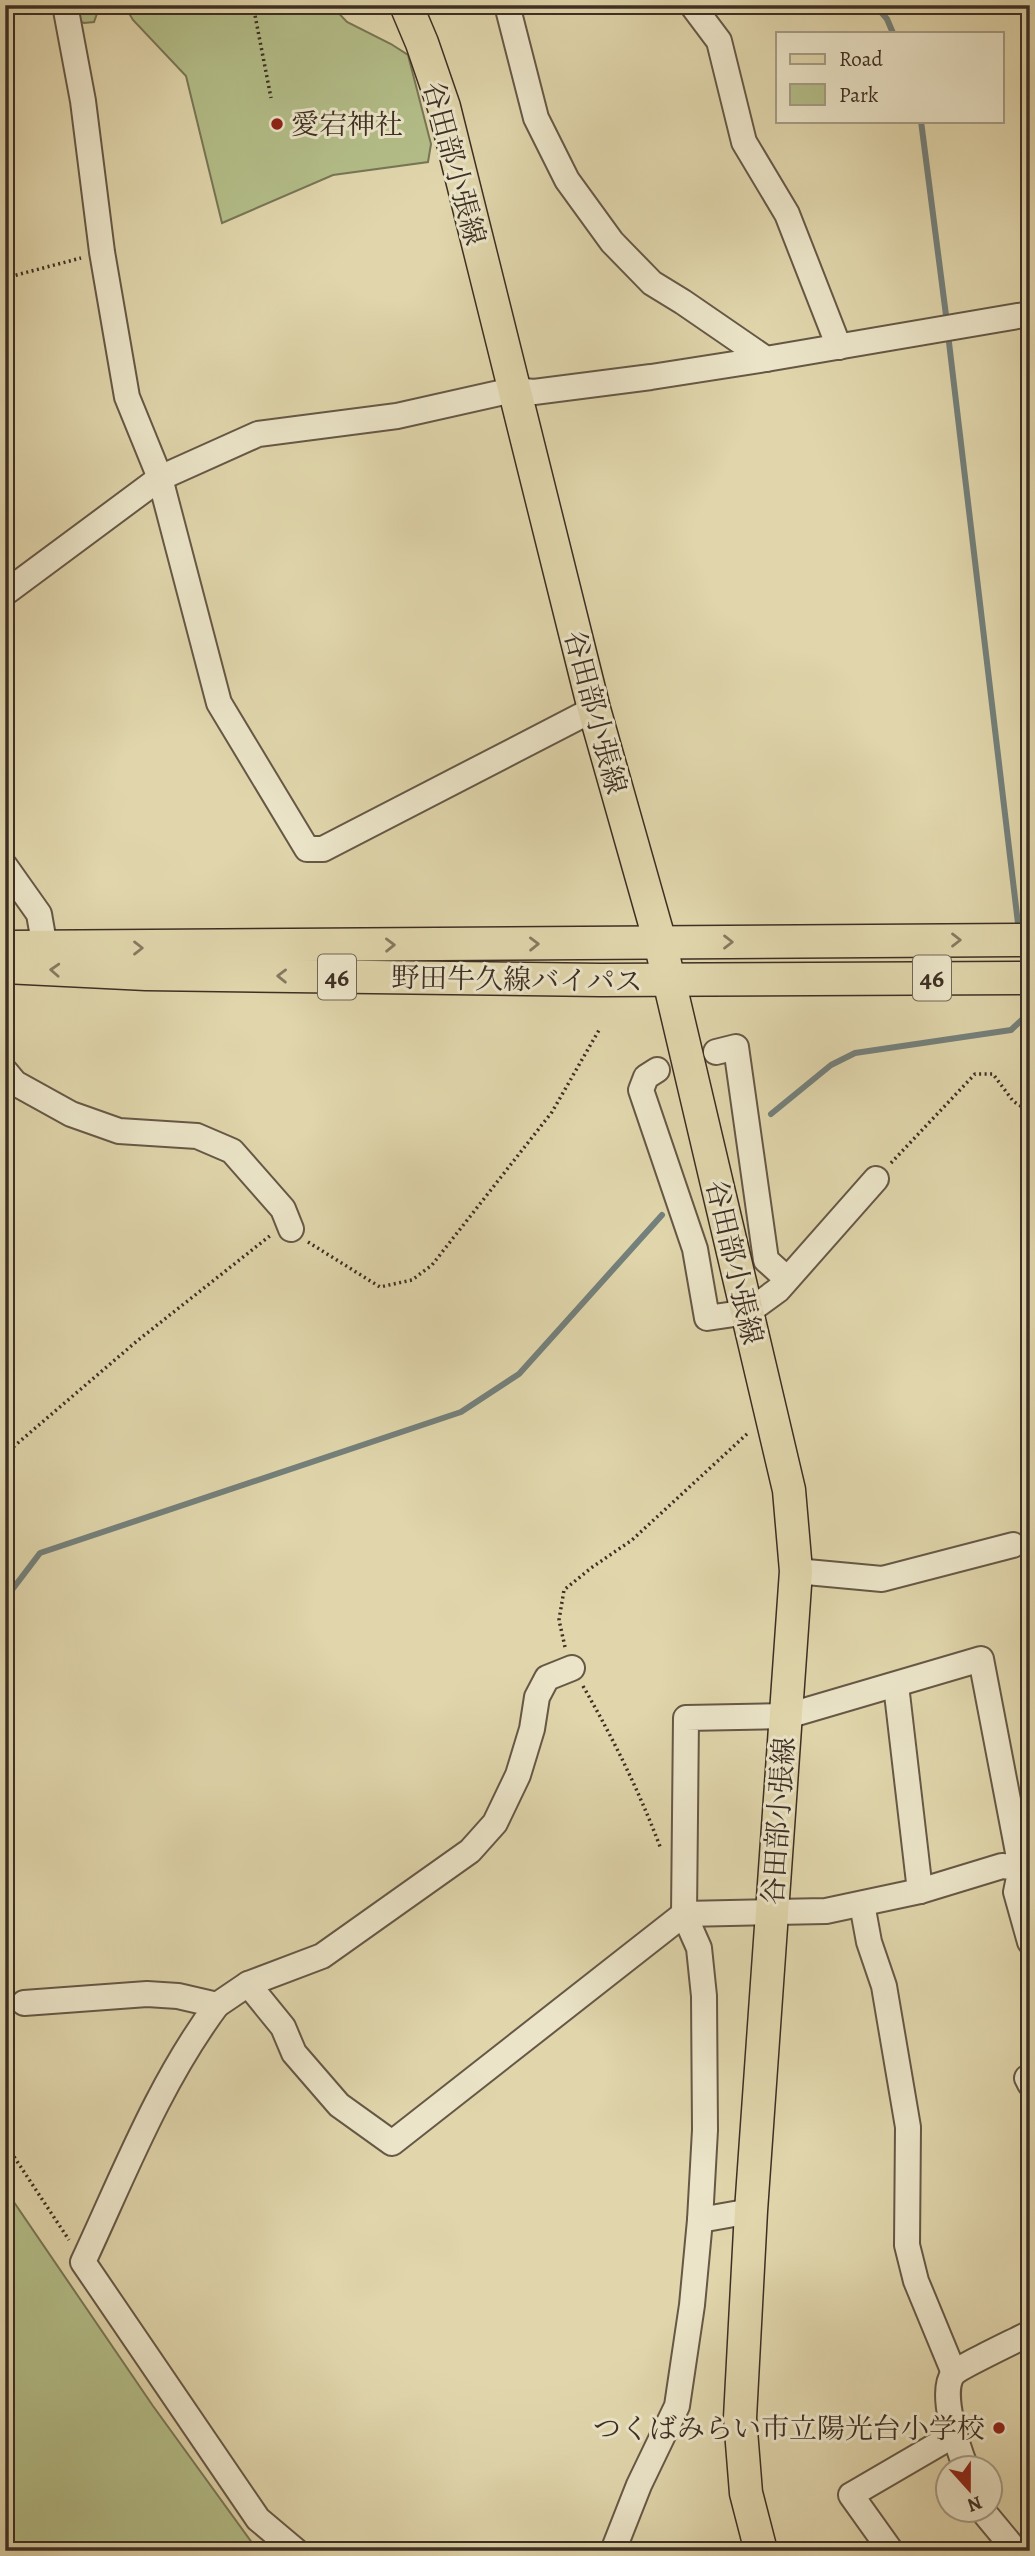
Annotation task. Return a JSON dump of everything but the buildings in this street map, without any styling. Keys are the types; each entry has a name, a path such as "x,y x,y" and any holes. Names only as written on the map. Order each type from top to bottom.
{"main road":[{"name":"谷田部小張線","path":"406,5 444,107 594,709 660,942 789,1490 796,1571 751,2211 740,2418 746,2493 761,2551"},
{"name":"野田牛久線バイパス","path":"5,947 1019,940"},
{"name":"野田牛久線バイパス","path":"5,967 146,974 669,981 1020,978"}],"street":[{"path":"65,5 83,101 102,252 127,397 160,478 219,703 307,849 323,849 594,709"},
{"path":"508,5 536,118 567,180 612,242 652,284 766,359"},
{"path":"692,5 719,41 744,142 787,214 839,347"},
{"path":"5,593 160,478 258,434 397,416 513,390 534,392 651,377 1030,314"},
{"path":"5,866 39,914 46,948"},
{"path":"716,1052 736,1047 766,1260 788,1279"},
{"path":"657,1070 646,1077 641,1090 695,1249 707,1318 748,1312 778,1290 876,1180"},
{"path":"5,1071 15,1083 71,1114 107,1127 119,1131 197,1136 232,1151 284,1209 291,1228"},
{"path":"796,1571 883,1579 1013,1545"},
{"path":"613,2551 639,2485 677,2406 692,2305 700,2220 705,2130 704,1996 699,1948 684,1914 686,1718 787,1716 981,1659 1025,1868 1016,1892 1030,1942"},
{"path":"296,2551 258,2519 83,2262 170,2077 191,2041 217,2006 248,1984 322,1956 470,1851 495,1823 518,1775 532,1729 537,1697 547,1678 572,1668"},
{"path":"895,1685 920,1891"},
{"path":"248,1984 284,2027 294,2053 339,2105 392,2143 684,1914 826,1911 920,1891 1002,1866 1025,1868"},
{"path":"862,1904 869,1942 884,1986 908,2127 906,2245 916,2281 954,2373"},
{"path":"24,2003 147,1994 178,1996 217,2006"},
{"path":"1030,2077 1027,2078 1030,2084"},
{"path":"700,2220 751,2211"},
{"path":"961,2454 954,2435 948,2387 954,2373 1030,2333"},
{"path":"891,2551 851,2495 954,2435"},
{"path":"993,2524 1016,2551"}],"path":[{"path":"253,5 271,99"},
{"path":"5,278 102,252"},
{"path":"5,1454 137,1341 271,1235 291,1228 380,1287 412,1280 432,1265 552,1112 599,1030"},
{"path":"876,1180 975,1074 993,1073 1013,1101 1030,1112"},
{"path":"1027,1265 1030,1202"},
{"path":"661,1850 642,1799 617,1745 572,1668 559,1620 564,1590 660,1516 745,1436 770,1406"},
{"path":"5,2143 83,2262"}],"green space":[{"path":"39,5 100,5 94,22 84,23"},
{"path":"124,5 331,5 347,22 408,55 431,144 428,162 333,175 222,223 186,76 133,20"},
{"path":"5,2189 153,2406 258,2551 201,2551 190,2543 195,2551 5,2551"}],"waterway":[{"path":"875,5 887,19 893,32"},
{"path":"921,122 947,323"},
{"path":"948,334 1019,932"},
{"path":"771,1114 831,1065 855,1053 1011,1030 1029,1013 1026,987"},
{"path":"5,1599 40,1553 461,1412 519,1374 662,1215"}],"place":[{"name":"愛宕神社","path":"277,124"},
{"name":"つくばみらい市立陽光台小学校","path":"999,2428"}]}
